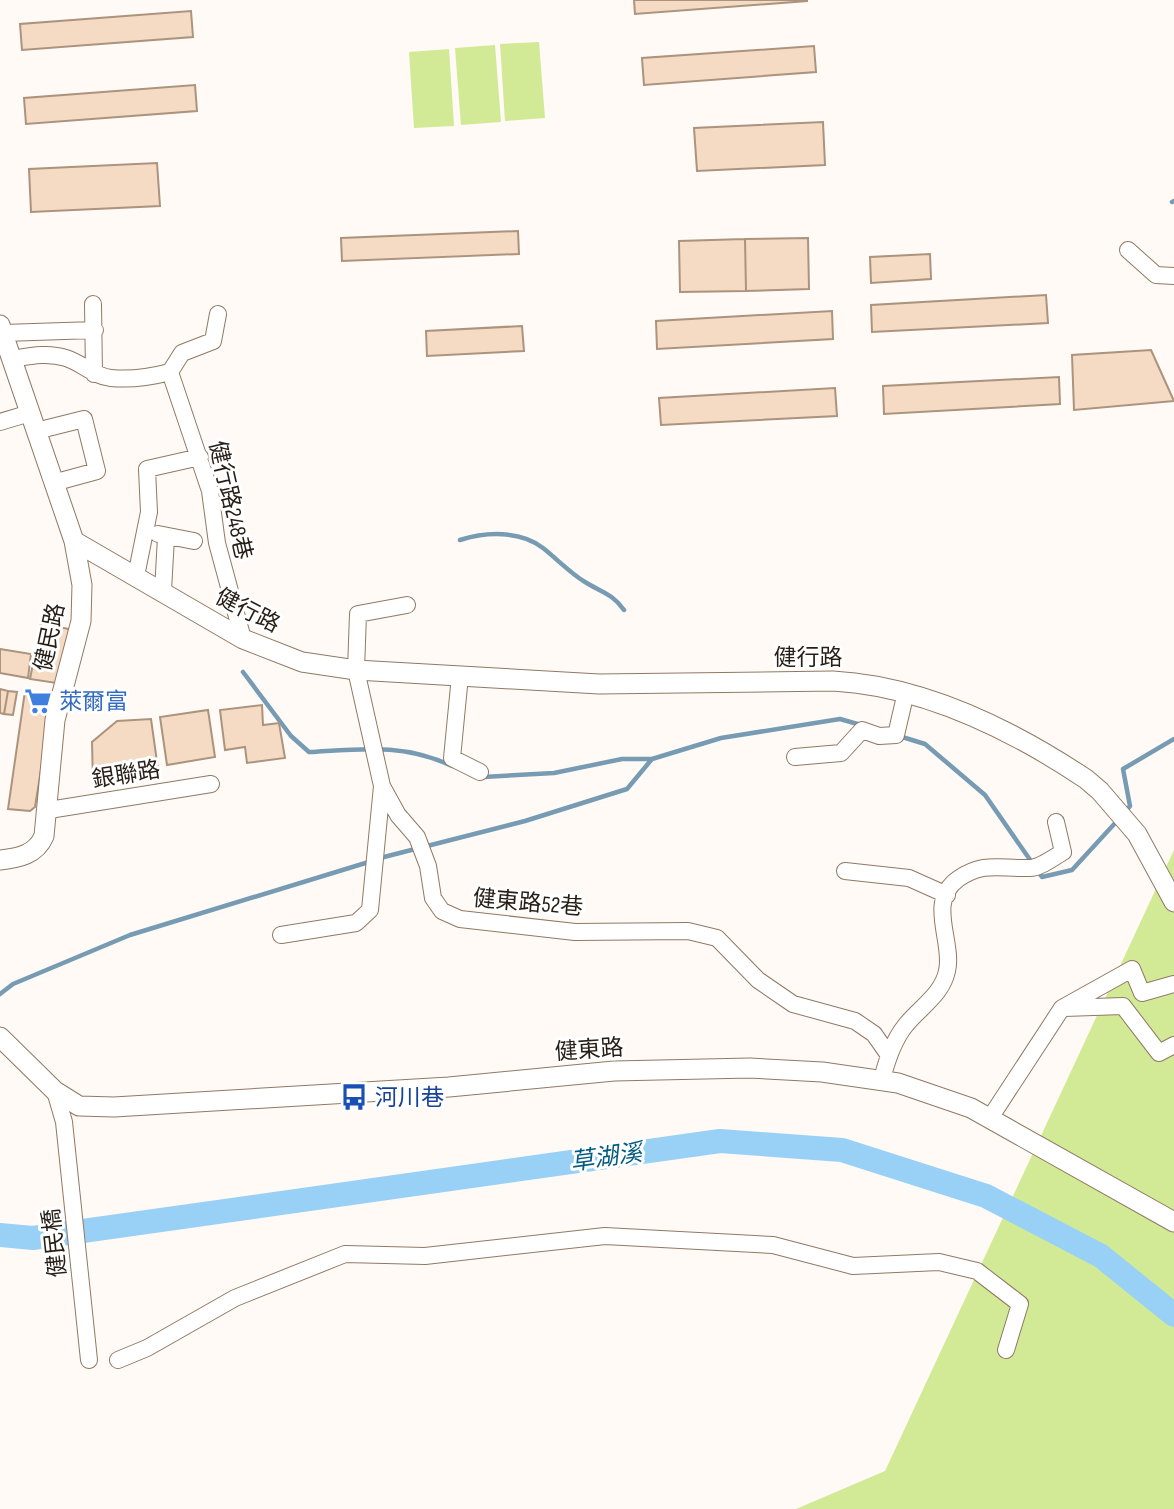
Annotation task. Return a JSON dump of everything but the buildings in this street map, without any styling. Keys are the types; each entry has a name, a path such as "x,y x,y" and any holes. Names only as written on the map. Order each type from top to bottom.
{"street":[{"path":"1128,250 1156,275 1174,275"},
{"path":"93,304 94,374"},
{"path":"12,359 39,355 67,358 94,374 110,378 149,378 170,372 182,353 214,341 218,314"},
{"path":"1,329 95,330"},
{"name":"健民路","path":"0,860 22,856 41,844 49,810 55,720 83,607 74,541 1,329"},
{"name":"健行路248巷","path":"170,372 210,491 216,543 243,639"},
{"path":"0,422 84,419 97,471 53,483"},
{"path":"136,576 149,512 146,469 200,457"},
{"path":"146,531 194,541"},
{"path":"163,591 166,537"},
{"name":"健行路","path":"74,541 243,639 302,662 356,670 599,684 862,682 906,692 971,715 1086,779 1107,798 1137,834 1174,902"},
{"path":"281,935 356,923 370,910 382,786 356,670 358,614 407,606"},
{"path":"460,676 452,758 480,772"},
{"path":"794,757 841,753 862,730 879,736 896,735 906,692"},
{"name":"銀聯路","path":"49,810 211,784"},
{"name":"健東路52巷","path":"382,786 398,815 416,837 428,866 433,898 442,911 460,919 575,932 688,931 717,938 758,980 793,1004 855,1021 874,1034 888,1054"},
{"path":"882,1080 888,1054 905,1026 928,1004 947,972 941,908 954,882 976,868 1009,865 1032,868 1063,852 1056,822"},
{"path":"845,871 909,878 947,895"},
{"path":"990,1118 1062,1008 1132,969 1142,993 1174,984"},
{"path":"1062,1008 1123,1006 1159,1053 1174,1045"},
{"name":"健東路","path":"0,1037 55,1091 79,1106 114,1107 426,1089 614,1071 750,1068 822,1072 882,1080 934,1094 990,1118 1174,1222"},
{"name":"健民橋","path":"55,1091 64,1122 89,1360"},
{"path":"118,1360 147,1348 235,1298 345,1254 425,1256 605,1236 773,1245 853,1266 939,1262 977,1271 1020,1304 1006,1350"}],"green space":[{"path":"539,42 545,118 505,121 500,44"},
{"path":"495,45 501,122 461,125 455,48"},
{"path":"449,49 454,126 414,128 409,52"},
{"path":"1174,850 1174,1509 796,1509 885,1471"}],"waterway":[{"path":"460,540 480,535 502,534 534,542 579,578 611,597 624,610"},
{"path":"243,672 291,736 309,752 382,749 416,754 452,766"},
{"path":"380,858 525,821 627,789 652,759 721,738 840,719 861,725"},
{"path":"899,736 925,744 985,795 1042,877 1072,870 1117,821"},
{"path":"1125,812 1130,806 1123,769 1174,739"},
{"path":"483,777 554,773 622,759 651,759"},
{"path":"0,994 13,984 130,935 372,861"},
{"name":"草湖溪","path":"0,1235 33,1238 720,1141 842,1150 986,1196 1101,1256 1174,1315"}],"place":[{"name":"萊爾富","path":"38,701"},
{"name":"河川巷","path":"354,1097"}]}
